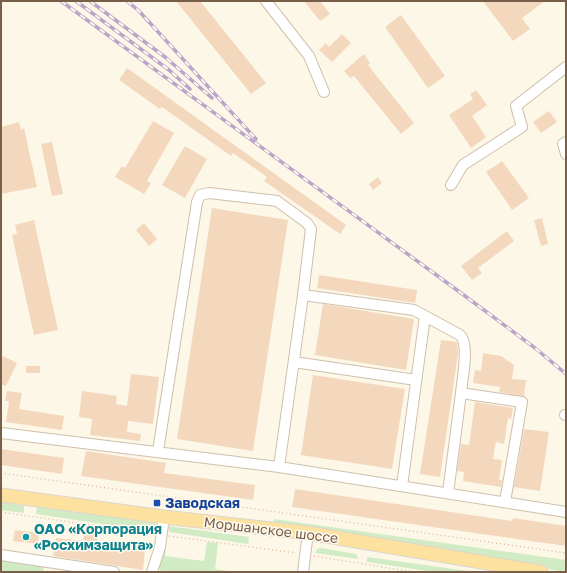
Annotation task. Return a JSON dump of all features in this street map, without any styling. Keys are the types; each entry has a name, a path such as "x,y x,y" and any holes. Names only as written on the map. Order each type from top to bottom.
{"main road":[{"name":"Моршанское шоссе","path":"1,495 164,517 308,533 541,572"}],"street":[{"path":"266,1 309,56 324,92"},
{"path":"451,185 463,165 522,126 516,106 566,67"},
{"path":"566,142 563,144 566,154"},
{"path":"158,451 197,202 200,195 209,193 277,201 307,223 311,229 279,467"},
{"path":"303,295 414,310 464,338 465,348 461,393 448,493"},
{"path":"402,486 425,316"},
{"path":"294,362 416,380"},
{"path":"461,393 522,402 505,502"},
{"path":"1,433 279,467 566,512"},
{"path":"152,572 160,548 164,517"},
{"path":"303,572 308,533"},
{"path":"1,555 46,567 114,572"}],"path":[{"path":"1,473 566,553"},
{"path":"1,512 305,554 414,572"}],"green space":[{"path":"1,502 24,506 24,513 1,510"},
{"path":"37,506 156,523 154,532 36,514"},
{"path":"274,519 566,560 566,572 274,527"},
{"path":"169,526 249,537 248,544 169,532"},
{"path":"207,542 218,543 215,569 235,572 161,571 159,568 162,548 166,548 165,556 204,561"},
{"path":"321,548 356,554 358,559 315,553 317,549"},
{"path":"367,557 476,572 434,572 367,562"},
{"path":"1,559 44,565 43,572 1,572"}],"building":[{"path":"176,1 200,1 266,83 251,94"},
{"path":"304,1 320,1 330,14 320,21"},
{"path":"483,1 545,1 522,18 530,29 513,41"},
{"path":"401,15 445,76 428,88 385,27"},
{"path":"342,34 351,43 332,62 319,50 326,43 329,47"},
{"path":"364,54 370,63 368,65 414,123 401,134 354,76 350,78 344,71"},
{"path":"127,68 346,225 340,234 264,181 267,177 233,153 231,156 162,107 160,109 119,80"},
{"path":"476,90 487,105 472,116 486,137 471,148 449,115 473,99 470,94"},
{"path":"549,111 557,122 541,133 533,122"},
{"path":"153,121 174,133 147,181 151,183 144,194 115,177 122,166 125,168"},
{"path":"19,122 21,130 24,128 37,187 1,194 1,127"},
{"path":"52,142 63,194 52,196 41,144"},
{"path":"185,146 207,159 185,198 162,185"},
{"path":"502,161 529,198 512,210 486,172"},
{"path":"378,177 382,183 373,190 369,184"},
{"path":"212,208 288,220 253,451 177,439"},
{"path":"542,218 548,244 541,246 534,220"},
{"path":"34,220 58,330 34,335 12,235 17,234 15,225"},
{"path":"144,223 157,239 149,246 136,230"},
{"path":"507,231 514,241 478,268 482,273 472,280 461,266"},
{"path":"319,275 417,290 415,303 317,288"},
{"path":"323,304 414,319 406,370 315,355"},
{"path":"441,340 457,342 458,354 440,477 420,474"},
{"path":"483,353 501,356 514,365 512,379 526,380 524,396 499,392 500,387 473,383 475,370 481,371"},
{"path":"3,356 17,363 6,386 1,384 1,360"},
{"path":"26,366 40,366 40,373 26,373"},
{"path":"131,374 159,377 153,424 128,421 127,432 141,434 140,441 90,435 92,419 79,417 82,391 117,396 116,404 127,406"},
{"path":"313,375 405,389 392,469 301,455"},
{"path":"7,391 22,393 19,409 64,416 62,430 6,422 9,401 5,401"},
{"path":"475,402 513,408 511,419 508,418 504,444 496,442 493,459 502,460 499,480 502,480 501,487 463,481 464,472 457,471 461,444 469,445"},
{"path":"524,429 549,432 540,491 514,487"},
{"path":"1,449 64,458 62,474 1,465"},
{"path":"86,451 166,463 164,473 255,485 253,500 81,476"},
{"path":"295,489 512,521 513,518 566,526 566,546 292,507"},
{"path":"85,526 99,528 97,543 145,550 143,570 53,556 56,538 83,541"},
{"name":"ОАО «Корпорация «Росхимзащита»","path":"15,530 39,533 38,544 13,541"}],"railway":[{"path":"61,1 461,293 535,348 566,374"},
{"path":"76,1 169,70 190,89"},
{"path":"90,1 165,57 212,98"},
{"path":"127,1 139,11 256,139"}],"place":[{"name":"Заводская","path":"157,503"},
{"name":"ОАО «Корпорация «Росхимзащита»","path":"26,537"}]}
